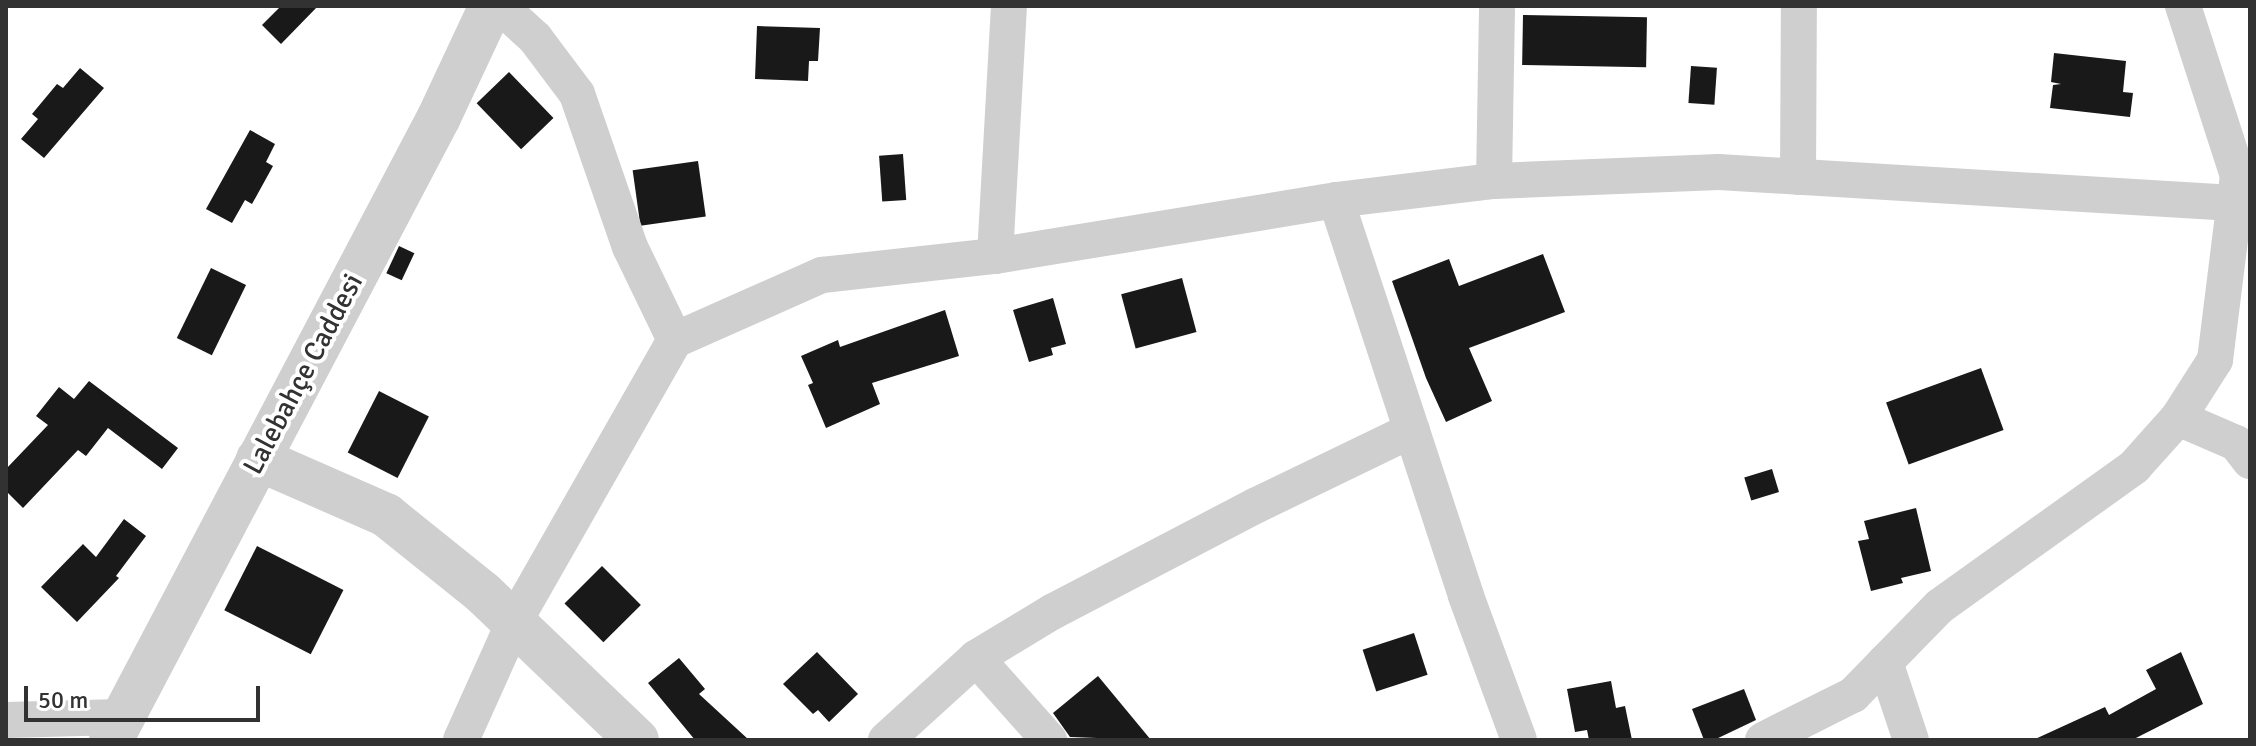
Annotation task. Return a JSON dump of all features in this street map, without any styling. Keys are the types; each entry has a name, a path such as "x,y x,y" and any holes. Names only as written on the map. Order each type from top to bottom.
{"street":[{"name":"Lalebahçe Caddesi","path":"116,729 439,117 491,6"},
{"path":"500,6 535,38 577,94 630,247 675,340"},
{"path":"995,256 1009,6"},
{"path":"1494,181 1497,6"},
{"path":"1798,177 1799,6"},
{"path":"1763,740 1853,695 1940,606 2134,467 2178,418 2215,360 2242,204 2238,176 2183,6"},
{"path":"461,740 514,622 675,340 822,275 995,256 1336,200 1494,181 1719,172 2242,204"},
{"path":"1336,200 1466,596 1519,740"},
{"path":"2178,418 2245,447"},
{"path":"886,740 976,658 1065,604 1257,505 1412,430"},
{"path":"258,459 386,515 514,622 637,740"},
{"path":"976,658 1049,740"},
{"path":"1885,662 1911,740"},
{"path":"6,720 116,729"}],"building":[{"path":"281,6 318,6 281,44 262,25"},
{"path":"1523,15 1647,17 1646,67 1522,65"},
{"path":"757,26 820,28 818,61 809,61 808,81 755,79"},
{"path":"2054,53 2126,61 2123,92 2133,93 2130,117 2050,108 2053,85 2061,84 2051,82"},
{"path":"1691,66 1717,68 1714,105 1688,103"},
{"path":"80,68 104,88 44,158 21,139 38,119 32,114 57,84 63,88"},
{"path":"509,72 553,118 521,149 477,103"},
{"path":"250,130 275,144 266,162 273,166 252,204 245,200 232,223 206,209"},
{"path":"903,154 906,200 882,202 879,156"},
{"path":"698,161 706,216 640,226 633,170"},
{"path":"399,246 414,253 402,280 386,273"},
{"path":"1543,254 1565,312 1469,348 1492,401 1446,422 1426,378 1392,281 1449,259 1459,286"},
{"path":"211,268 246,285 212,355 177,338"},
{"path":"1182,278 1196,332 1136,348 1121,294"},
{"path":"1053,298 1066,344 1051,348 1053,355 1029,362 1013,310"},
{"path":"945,310 959,356 872,383 880,404 826,428 808,385 813,383 801,356 838,340 840,347"},
{"path":"1981,368 2004,430 1909,465 1886,403"},
{"path":"89,381 178,448 162,469 108,428 86,456 78,450 23,508 6,491 6,469 48,425 36,416 59,387 74,399"},
{"path":"379,391 429,416 398,478 348,452"},
{"path":"1772,469 1779,492 1751,500 1744,477"},
{"path":"1916,508 1931,571 1901,578 1903,583 1871,591 1858,541 1869,539 1864,521"},
{"path":"124,519 146,536 116,576 119,578 77,622 41,587 83,544 96,557"},
{"path":"257,546 343,590 311,654 224,610"},
{"path":"602,566 641,605 603,642 565,603"},
{"path":"1414,633 1428,675 1376,692 1363,650"},
{"path":"817,652 858,694 829,722 818,710 813,714 783,684"},
{"path":"2181,652 2203,704 2132,740 2033,740 2105,707 2109,715 2156,689 2146,670"},
{"path":"679,658 705,689 699,694 749,740 695,740 648,683"},
{"path":"1098,676 1151,740 1070,737 1053,713"},
{"path":"1611,681 1616,708 1625,706 1632,740 1589,740 1587,730 1575,732 1567,689"},
{"path":"1744,689 1756,720 1714,740 1704,740 1692,709"}]}
